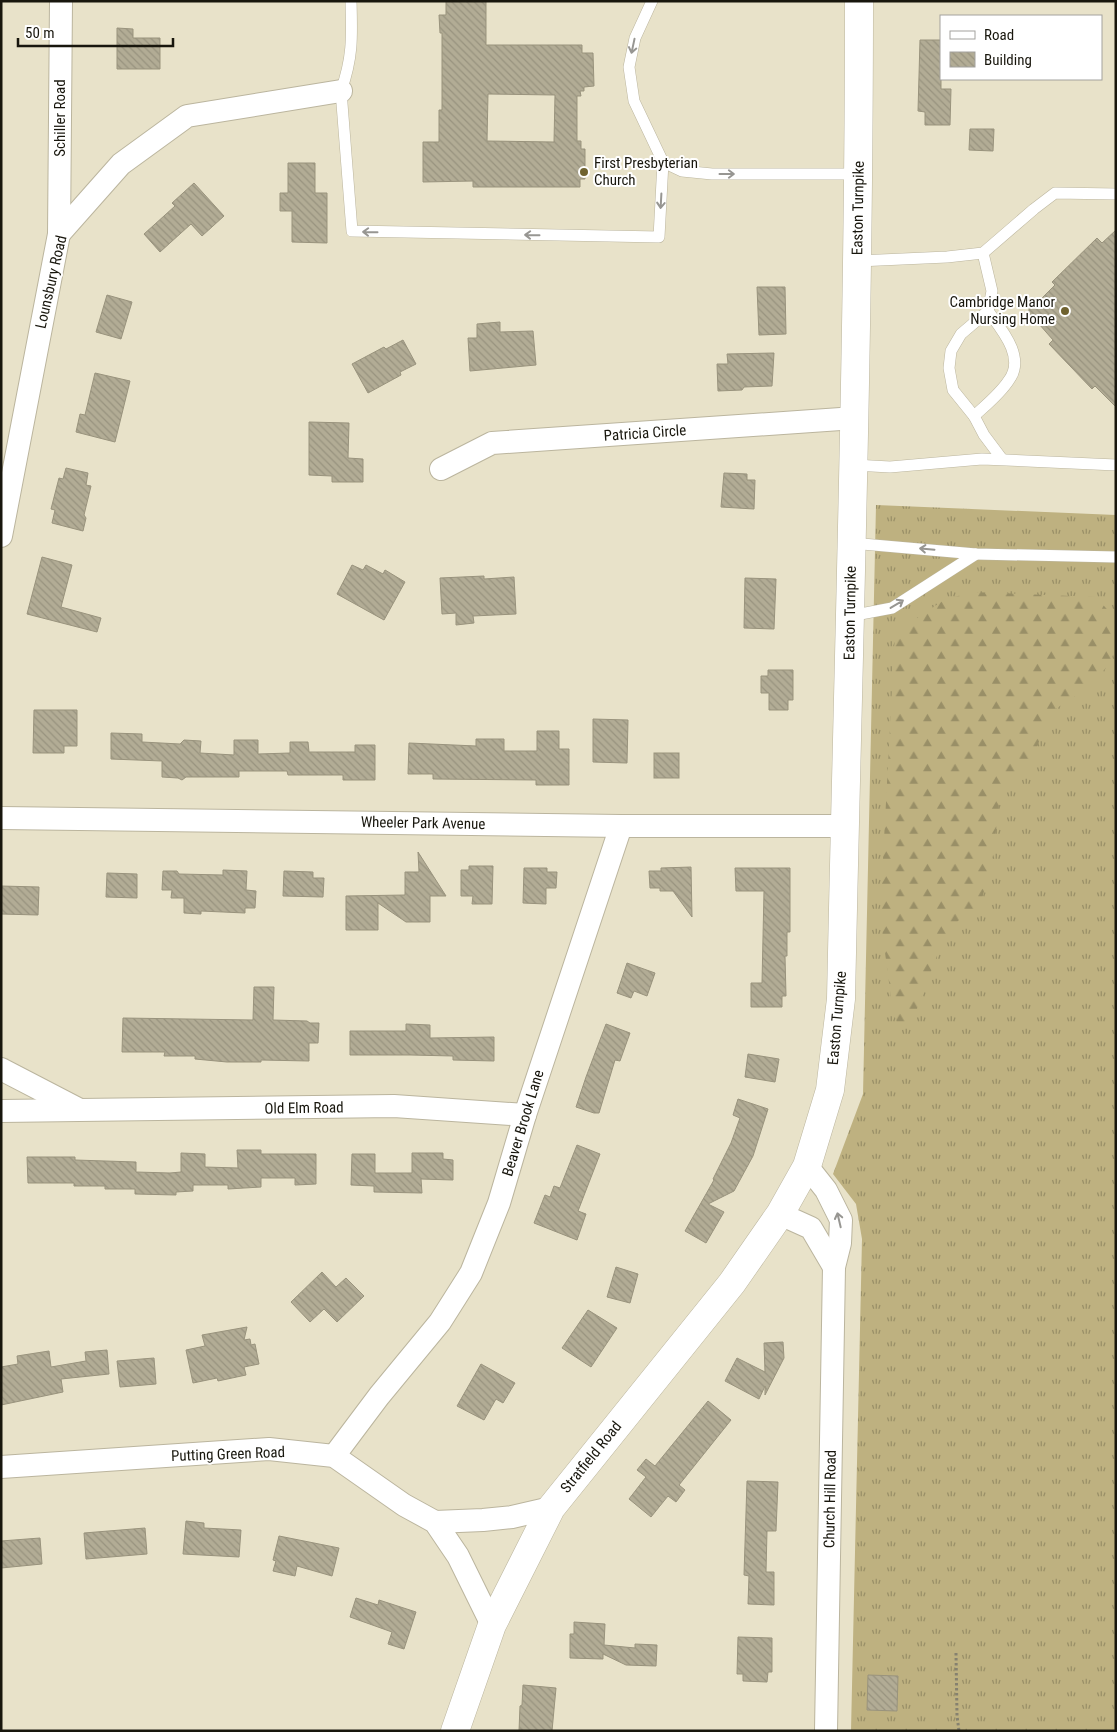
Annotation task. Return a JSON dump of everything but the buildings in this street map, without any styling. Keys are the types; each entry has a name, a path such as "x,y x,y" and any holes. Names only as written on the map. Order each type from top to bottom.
{"main road":[{"name":"Easton Turnpike","path":"780,1214 807,1166 830,1090 841,999 858,261 859,1"},
{"name":"Stratfield Road","path":"455,1731 492,1625 551,1508 732,1283 780,1214"}],"street":[{"name":"Schiller Road","path":"59,234 60,1"},
{"name":"Lounsbury Road","path":"1,536 59,234 121,164 187,116 341,91"},
{"name":"Patricia Circle","path":"441,469 492,443 855,418"},
{"name":"Wheeler Park Avenue","path":"1,818 621,826 844,826"},
{"name":"Beaver Brook Lane","path":"334,1456 379,1396 440,1322 471,1273 499,1203 525,1115 621,826"},
{"name":"Old Elm Road","path":"1,1069 82,1111"},
{"name":"Old Elm Road","path":"1,1111 394,1106 525,1115"},
{"name":"Church Hill Road","path":"807,1166 826,1190 841,1220 840,1243 834,1267 826,1731"},
{"path":"780,1214 811,1228 834,1267"},
{"name":"Putting Green Road","path":"1,1467 269,1449 334,1456 404,1505 435,1522 458,1556 492,1625"},
{"path":"435,1522 512,1517 551,1508"}],"lane":[{"path":"351,1 352,50 348,72 341,91 352,231 659,237 663,162 634,101 629,67 634,38 652,1"},
{"path":"663,162 682,172 712,174 859,174"},
{"path":"858,261 947,257 983,253 1034,208 1055,193 1116,194"},
{"path":"983,253 992,291 988,311 961,334 951,351 949,368 953,390 974,416 984,435 1002,460"},
{"path":"974,416 1011,379 1015,363 1012,347 988,311"},
{"path":"854,465 890,467 982,459 1116,465"},
{"path":"851,543 976,554 1116,557"},
{"path":"850,616 892,608 976,554"}],"path":[{"path":"956,1653 956,1708 959,1731"}],"green space":[{"path":"876,505 1116,515 1116,1731 851,1731 862,1239 856,1204 833,1174 863,1094"},
{"path":"972,592 1096,597 1114,617 1116,650 1105,669 1084,690 1057,708 1044,726 1030,769 1000,797 993,855 981,903 958,921 938,953 911,1025 897,1023 892,1005 880,915 895,633 944,600"}],"place":[{"name":"First Presbyterian Church","path":"584,172"},
{"name":"Cambridge Manor Nursing Home","path":"1065,311"}]}
